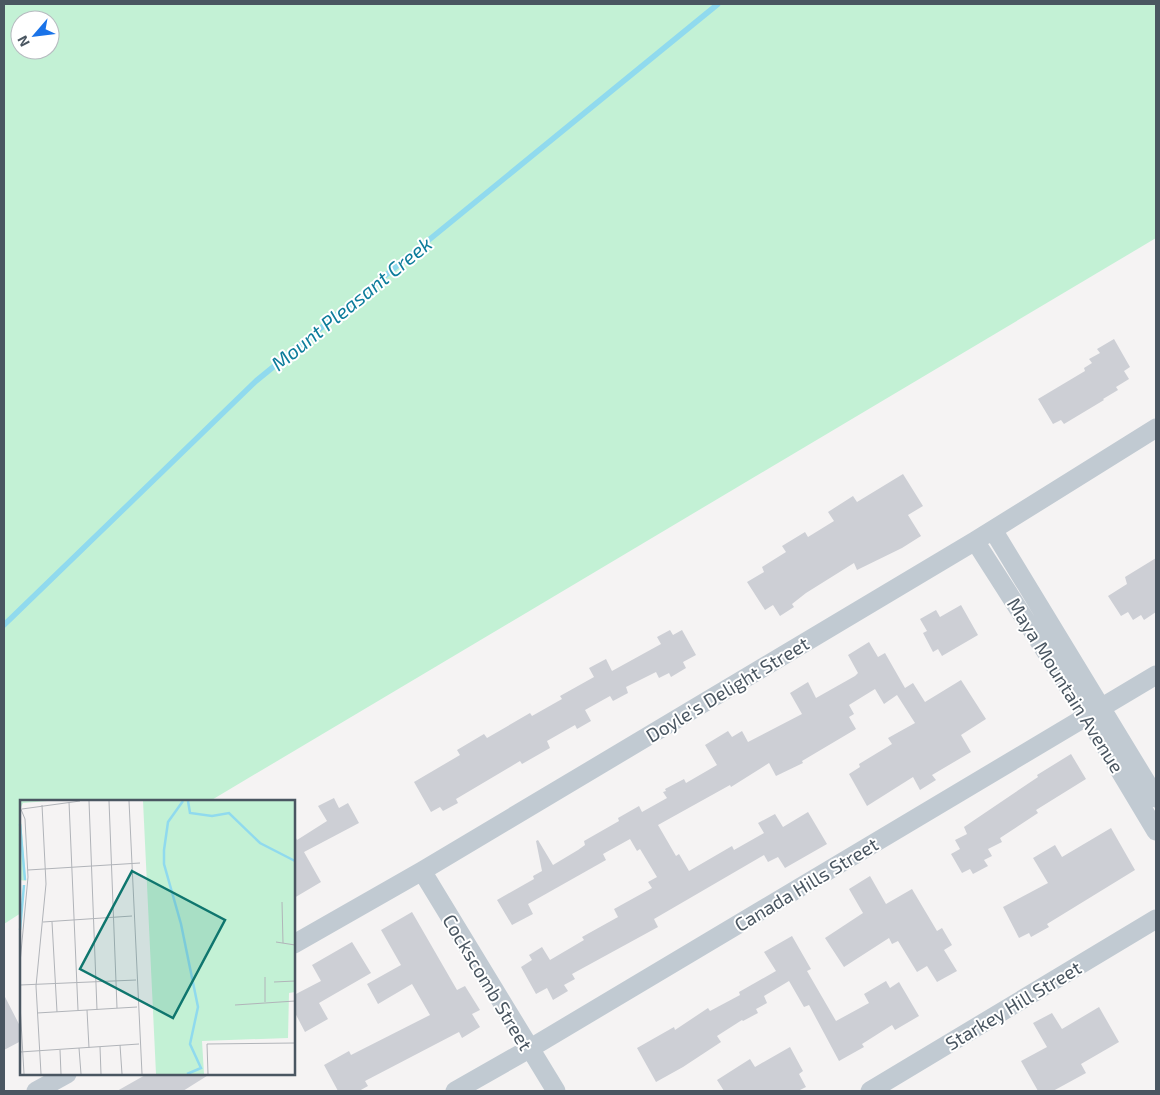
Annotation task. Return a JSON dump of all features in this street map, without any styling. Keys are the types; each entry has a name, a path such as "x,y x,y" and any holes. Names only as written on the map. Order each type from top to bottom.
{"street":[{"name":"Doyle's Delight Street","path":"295,943 422,871 975,541 1156,428"},
{"name":"Maya Mountain Avenue","path":"993,530 1094,712 1156,830"},
{"name":"Maya Mountain Avenue","path":"975,541 1156,798"},
{"name":"Canada Hills Street","path":"455,1091 529,1049 1156,675"},
{"name":"Cockscomb Street","path":"422,871 556,1091"},
{"name":"Starkey Hill Street","path":"870,1091 1156,919"},
{"path":"36,1091 65,1075"}],"green space":[{"path":"4,4 1156,4 1156,238 212,800 20,800 20,914 4,924"}],"building":[{"path":"1114,339 1130,367 1124,371 1129,379 1116,387 1118,390 1104,400 1064,424 1061,420 1053,424 1038,399 1085,371 1084,368 1092,363 1089,359 1100,353 1097,349"},
{"path":"903,474 923,506 908,515 921,536 902,548 857,570 854,563 806,593 792,604 794,607 780,616 773,605 765,610 747,582 764,572 762,567 786,552 782,546 805,532 808,537 834,521 828,512 853,496 857,502"},
{"path":"1156,558 1156,612 1144,620 1141,615 1133,620 1128,612 1121,616 1108,596 1127,584 1125,577"},
{"path":"961,605 978,635 942,656 938,649 933,652 923,633 927,631 920,619 936,610 940,617"},
{"path":"670,630 673,635 682,630 696,655 683,662 686,668 671,677 669,673 659,678 656,672 626,687 628,693 613,701 610,696 585,710 591,721 577,729 575,725 547,741 550,748 522,764 520,761 456,799 458,803 443,811 440,807 431,812 414,782 460,755 457,750 484,734 487,738 530,713 532,716 562,699 560,696 594,677 589,668 606,659 612,671 661,644 657,637"},
{"path":"869,642 878,657 885,653 905,688 913,683 925,702 961,680 986,719 961,735 971,752 932,775 936,780 920,790 913,777 867,806 849,774 860,767 859,764 892,744 888,738 915,723 897,695 884,704 875,689 849,705 854,714 849,717 856,729 802,761 803,763 776,776 769,763 731,787 730,785 658,825 676,856 679,854 689,871 732,846 734,850 764,833 758,823 775,814 783,827 808,812 827,844 785,868 778,857 768,862 764,855 654,919 658,927 572,974 575,979 564,985 568,991 553,1000 547,988 536,994 521,967 532,960 529,955 542,947 550,960 584,940 582,937 618,917 614,909 652,888 648,882 657,877 640,849 637,851 630,839 603,854 606,860 528,904 533,914 512,925 497,900 534,879 533,876 542,871 536,841 538,840 553,865 585,845 584,841 619,821 618,818 639,806 642,812 667,798 663,792 666,791 665,789 684,779 686,783 717,765 705,745 728,731 732,737 742,731 748,742 802,714 790,693 808,682 816,698 855,676 858,673 848,655"},
{"path":"1071,754 1086,779 1036,810 1038,813 1000,838 1002,842 988,849 992,856 984,860 988,866 973,874 970,869 962,873 951,854 960,849 955,840 967,834 964,827 1038,777 1037,775"},
{"path":"334,798 339,808 348,803 359,823 304,852 321,882 295,897 295,836 297,840 327,821 318,806"},
{"path":"1111,828 1135,870 1047,924 1049,927 1031,937 1029,933 1019,938 1003,907 1048,883 1033,858 1055,845 1062,857"},
{"path":"870,876 886,904 912,889 937,931 942,928 952,945 944,950 957,971 937,982 927,966 917,972 898,941 892,944 889,938 844,967 825,938 863,913 849,889"},
{"path":"412,912 457,990 465,986 480,1010 472,1014 480,1027 462,1038 459,1032 365,1081 368,1086 359,1091 338,1091 324,1065 349,1051 351,1055 430,1015 412,984 378,1004 367,984 401,965 381,930"},
{"path":"792,936 811,969 807,971 836,1021 869,1003 864,994 886,981 890,988 899,982 919,1016 895,1030 892,1025 862,1044 864,1047 839,1061 809,1005 804,1007 789,981 764,996 767,1003 756,1009 758,1013 742,1020 717,1036 721,1042 656,1082 637,1048 674,1027 675,1030 708,1008 710,1011 740,995 739,992 776,971 764,952"},
{"path":"352,942 371,973 319,1003 328,1019 305,1032 295,1013 295,994 321,981 312,965"},
{"path":"4,995 20,1026 20,1042 4,1050"},
{"path":"1099,1007 1119,1042 1081,1064 1086,1073 1053,1091 1038,1091 1021,1061 1047,1047 1033,1023 1052,1013 1062,1029"},
{"path":"790,1047 803,1071 799,1074 806,1087 798,1091 724,1091 717,1080 750,1059 755,1067"},
{"path":"145,1075 208,1075 183,1091 117,1091"}],"waterway":[{"name":"Mount Pleasant Creek","path":"4,625 256,381 718,4"}]}
